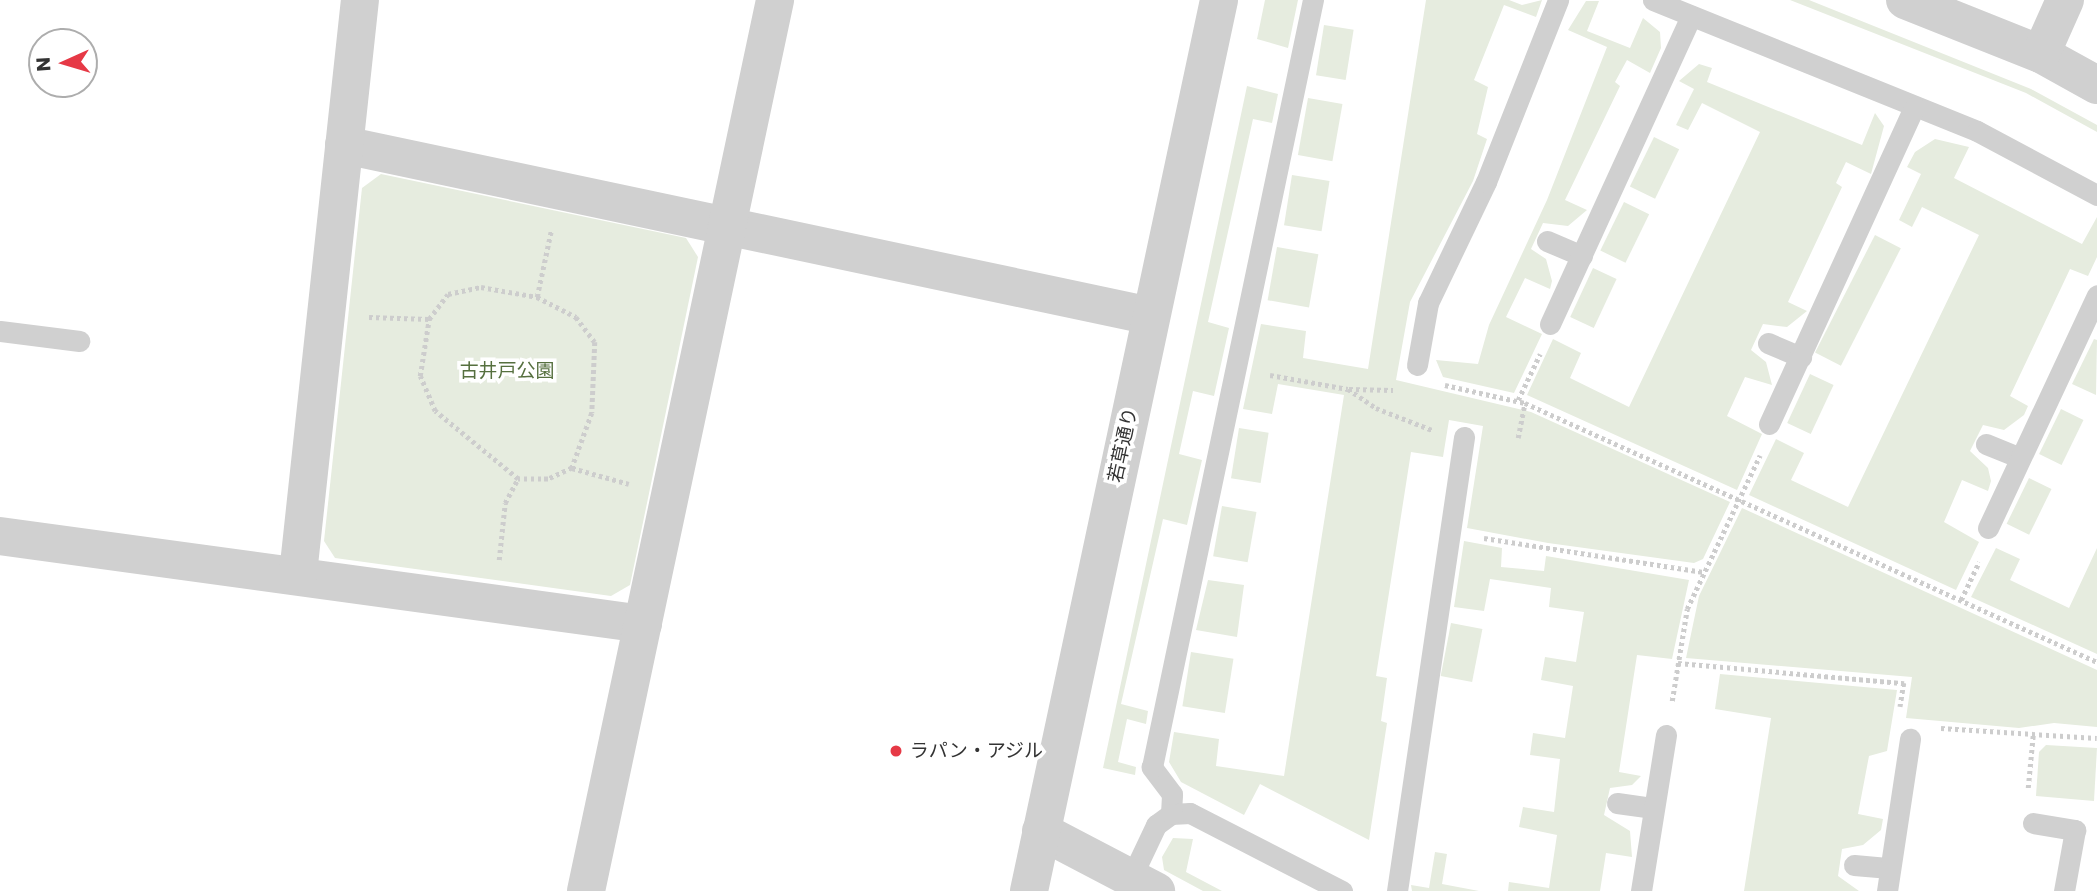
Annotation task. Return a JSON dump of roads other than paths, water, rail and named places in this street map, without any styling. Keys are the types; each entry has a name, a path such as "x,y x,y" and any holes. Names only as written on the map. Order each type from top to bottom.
{"street":[{"path":"298,574 360,0"},
{"path":"586,891 775,0"},
{"name":"若草通り","path":"1029,891 1219,0"},
{"path":"1905,0 2040,54 2097,85"},
{"path":"2040,54 2065,0"},
{"path":"344,145 1151,316"},
{"path":"0,536 298,574 643,624"},
{"path":"1041,831 1144,885"}],"lane":[{"path":"1171,814 1172,794 1152,767 1313,0"},
{"path":"1416,371 1428,303 1486,182 1558,0"},
{"path":"1653,0 1914,108 1977,131 2097,194"},
{"path":"1550,324 1691,16"},
{"path":"1769,424 1914,108"},
{"path":"1547,241 1581,257"},
{"path":"1988,528 2097,295"},
{"path":"0,331 79,341"},
{"path":"1768,343 1801,357"},
{"path":"1397,891 1464,438"},
{"path":"1986,444 2020,458"},
{"path":"1887,891 1918,733"},
{"path":"1641,891 1666,735"},
{"path":"1617,803 1654,808"},
{"path":"1144,885 1156,825 1171,814 1190,814 1342,891"},
{"path":"2033,823 2074,830 2064,891"},
{"path":"1854,865 1890,868"}],"place":[{"name":"ラパン・アジル","path":"896,751"}],"park label":[{"name":"古井戸公園","path":"507,371"}]}
